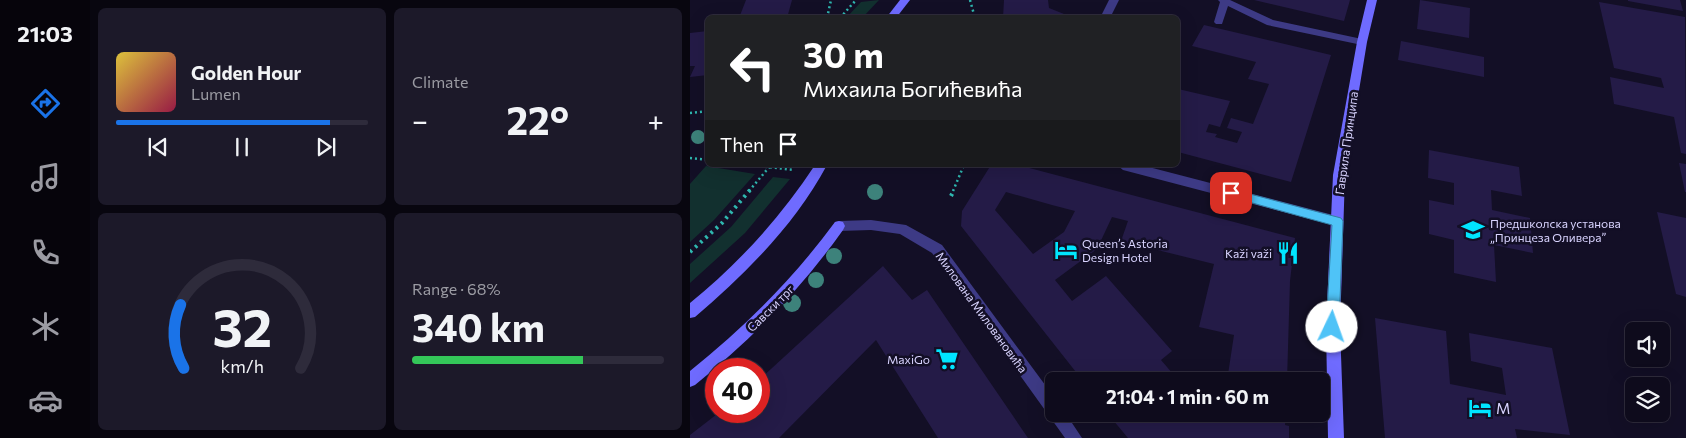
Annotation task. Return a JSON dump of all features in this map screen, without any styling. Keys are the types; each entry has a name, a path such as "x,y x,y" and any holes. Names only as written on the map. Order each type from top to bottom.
{"street":[{"path":"892,15 905,0"},
{"path":"1106,15 1114,0"},
{"path":"1219,22 1224,0 1270,23 1362,42"},
{"name":"Гаврила Принципа","path":"1336,438 1332,327 1339,175 1362,42 1372,0"},
{"path":"690,312 728,282 773,234 806,190 820,167"},
{"path":"1131,167 1337,221"},
{"name":"Милована Миловановића","path":"839,226 871,225 902,230 937,249 1045,398"},
{"name":"Савски трг","path":"690,380 725,353 786,294 839,226"},
{"path":"1062,422 1074,438"}],"path":[{"path":"828,15 831,0"},
{"path":"843,15 856,0"},
{"path":"970,0 974,15"},
{"path":"690,113 705,110"},
{"path":"690,158 705,160"},
{"path":"690,252 722,223 769,167"},
{"path":"776,167 795,170"},
{"path":"951,196 963,167"}],"green space":[{"path":"879,0 865,15 849,15 861,2"},
{"path":"705,167 755,174 714,220 690,242 690,184"},
{"path":"773,177 790,179 745,233 690,283 690,264 731,227"}],"building":[{"path":"746,0 792,0 788,15 740,15"},
{"path":"1004,0 1048,0 1049,8 1066,15 1003,15"},
{"path":"1254,0 1350,0 1344,21"},
{"path":"1420,0 1470,8 1469,38 1417,29"},
{"path":"1680,0 1683,11 1628,1"},
{"path":"1599,2 1685,17 1686,154 1681,153 1674,117 1614,104 1610,77 1664,88 1661,78 1614,68"},
{"path":"1204,25 1331,55 1291,182 1180,153 1180,89 1230,101 1220,127 1209,124 1206,132 1217,134 1215,137 1237,143 1242,132 1227,128 1231,118 1253,124 1269,84 1248,79 1256,62 1192,46"},
{"path":"705,31 705,75 690,77 695,66 690,66 690,33"},
{"path":"1401,41 1484,57 1484,77 1398,60"},
{"path":"1429,150 1519,167 1522,196 1491,190 1492,210 1530,218 1533,253 1494,245 1496,282 1454,273 1454,240 1429,234 1429,200 1454,205 1454,183 1428,178"},
{"path":"1679,163 1686,164 1686,192 1685,192"},
{"path":"990,167 1026,167 1295,238 1290,281 1287,372 1228,372 1234,335 1199,327 1214,264 1121,241 1128,221 1112,217 1097,249 1055,280 1072,301 1106,276 1172,351 1161,360 1171,372 1076,372 961,226 962,211","holes":["1006,192 1075,211 1064,232 1033,254 995,210"]},
{"path":"1657,212 1686,218 1686,297 1676,294"},
{"path":"883,266 912,300 927,290 1028,438 938,438 876,340 779,438 690,438 690,435 706,423 770,423 770,370"},
{"path":"1375,318 1446,331 1450,384 1506,395 1502,368 1471,361 1469,333 1552,348 1570,435 1515,429 1517,438 1385,438"},
{"path":"1115,422 1285,422 1285,425 1289,426 1289,438 1128,438"}],"place":[{"name":"Предшколска установа „Принцеза Оливера”","path":"1473,230"},
{"name":"Queen’s Astoria Design Hotel","path":"1066,250"},
{"name":"Kaži važi","path":"1288,253"},
{"name":"MaxiGo","path":"947,359"},
{"name":"M","path":"1480,408"}],"route":[{"path":"1231,193 1337,221 1332,327"}]}
